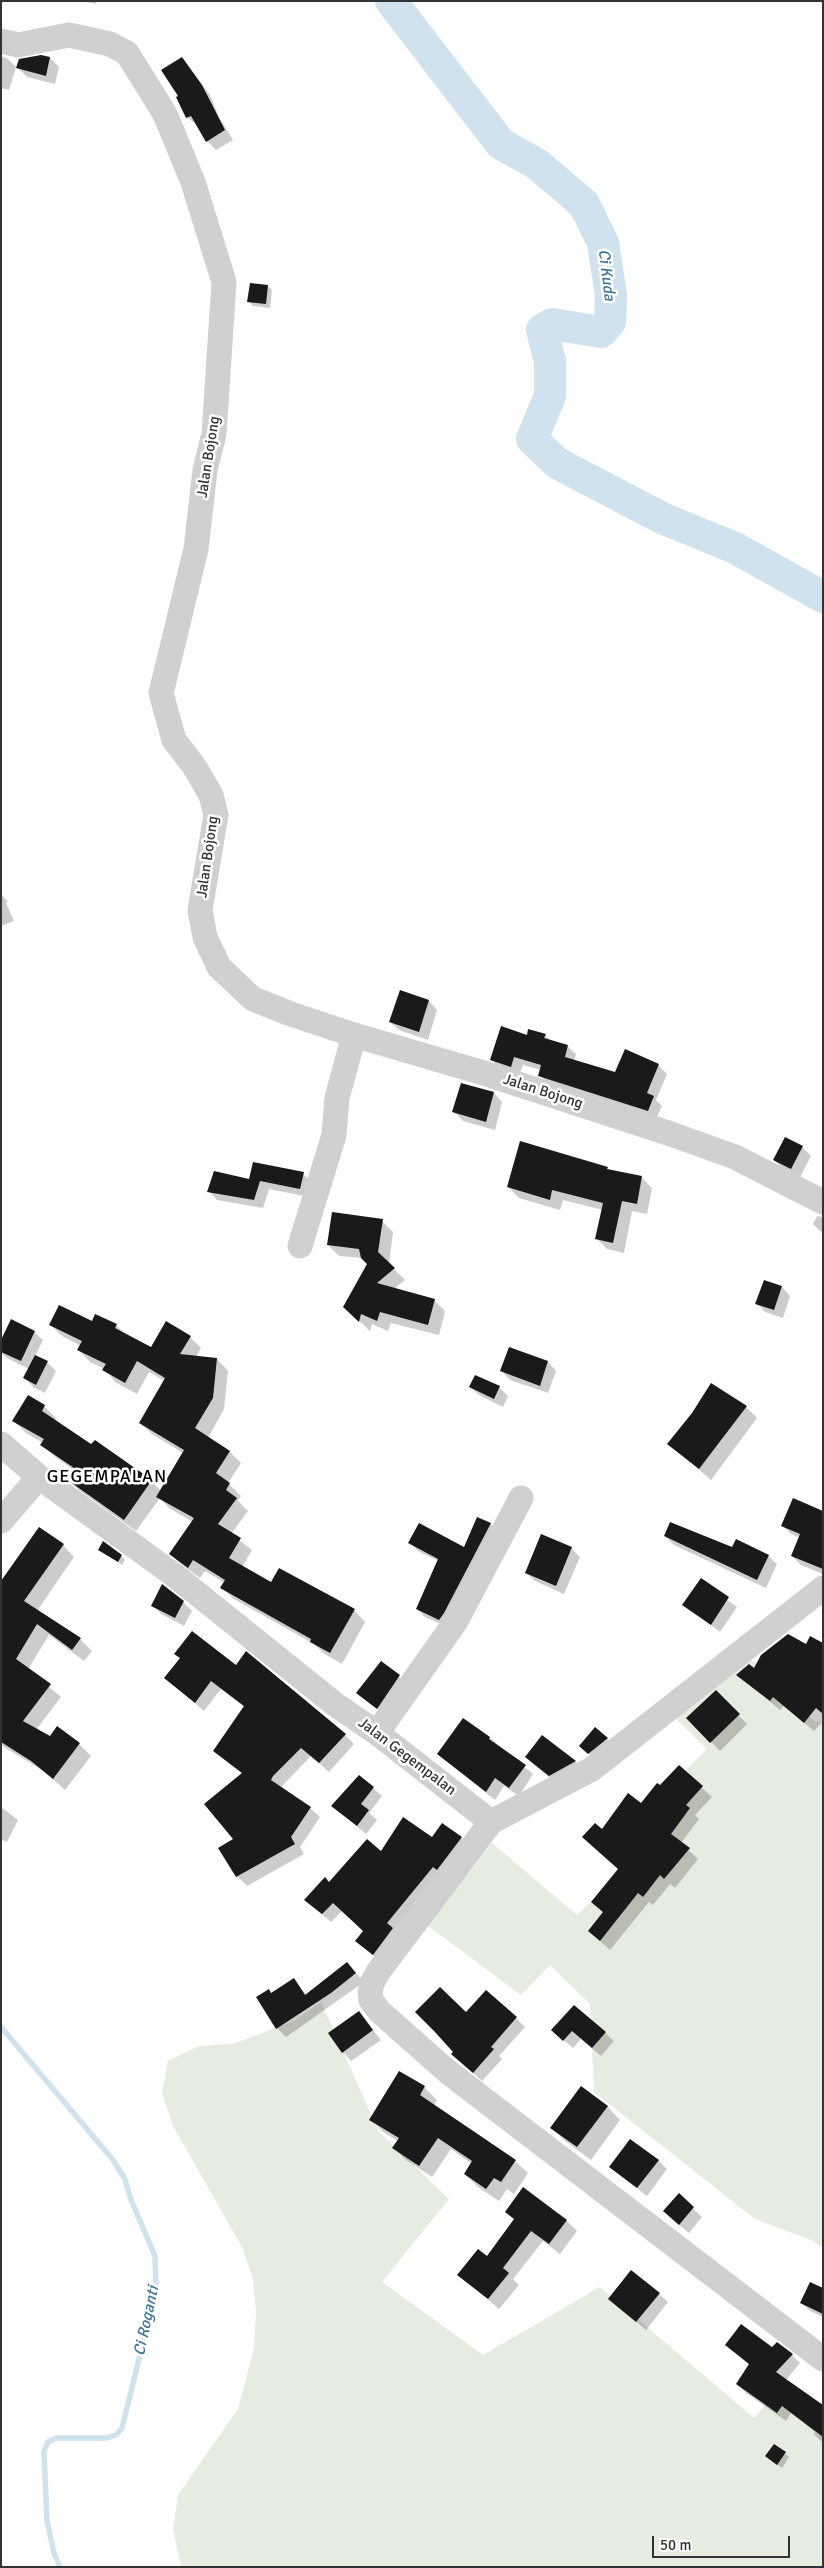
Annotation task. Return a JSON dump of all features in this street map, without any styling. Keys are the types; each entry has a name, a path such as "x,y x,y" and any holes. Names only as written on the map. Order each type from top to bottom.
{"street":[{"name":"Jalan Bojong","path":"1,41 18,45 69,35 110,44 128,53 166,114 193,182 224,282 214,434 205,470 196,548 161,693 174,740 194,766 206,788 216,815 200,910 206,937 219,967 252,998 354,1035 487,1074 671,1134 734,1157 823,1202"},
{"path":"300,1246 334,1135 336,1098 354,1035"},
{"name":"Jalan Gegempalan","path":"1,1444 39,1477 174,1575 336,1706 377,1733 491,1822"},
{"path":"1,1521 39,1477"},
{"path":"377,1733 456,1621 521,1498"},
{"path":"823,1588 592,1769 491,1822 378,1972 372,1983 371,2000 379,2011 448,2072 823,2359"}],"shaded area":[{"path":"750,1659 795,1691 788,1701 815,1721 823,1722 823,2248 811,2240 755,2219 594,2092 590,2004 550,1965 521,1995 427,1925 492,1843 577,1915 638,1857 663,1793 707,1749 675,1718"},
{"path":"321,2002 379,2132 449,2199 382,2282 483,2355 600,2287 754,2418 774,2395 823,2422 823,2567 181,2567 173,2529 178,2495 238,2409 254,2348 256,2312 253,2279 242,2247 173,2126 162,2093 168,2061 199,2046 233,2044 294,2021"}],"building":[{"path":"41,55 50,57 46,76 16,68 19,59"},
{"path":"182,57 202,85 225,130 206,142 191,116 186,118 176,97 178,96 161,70"},
{"path":"250,283 268,285 266,304 247,302"},
{"path":"400,990 429,1000 419,1032 389,1022"},
{"path":"501,1026 527,1035 528,1029 546,1034 544,1038 568,1045 565,1057 615,1072 625,1049 659,1064 647,1093 654,1096 648,1111 538,1076 541,1065 514,1057 511,1067 490,1060"},
{"path":"461,1083 494,1092 486,1122 452,1112"},
{"path":"785,1137 803,1146 791,1169 773,1160"},
{"path":"520,1141 608,1167 607,1169 642,1176 637,1204 622,1201 613,1243 595,1239 603,1203 552,1190 550,1200 507,1187"},
{"path":"253,1162 304,1172 300,1189 260,1181 254,1200 207,1192 214,1171 249,1179"},
{"path":"332,1212 383,1219 378,1252 395,1268 377,1283 435,1299 428,1325 380,1312 377,1321 361,1314 359,1322 343,1307 367,1264 361,1258 359,1249 327,1245"},
{"path":"764,1280 782,1286 774,1310 755,1304"},
{"path":"59,1305 92,1321 95,1314 117,1324 115,1328 151,1347 166,1321 191,1336 180,1354 217,1358 213,1398 195,1428 230,1451 216,1473 230,1483 226,1490 237,1498 218,1524 241,1538 229,1558 271,1582 279,1568 355,1609 330,1653 310,1642 311,1639 220,1588 225,1580 193,1560 188,1568 169,1554 194,1518 156,1497 184,1450 139,1423 165,1378 137,1361 125,1383 102,1370 106,1364 77,1350 82,1341 49,1325"},
{"path":"11,1319 35,1331 21,1361 1,1352 1,1340"},
{"path":"509,1347 548,1361 540,1386 500,1371"},
{"path":"35,1355 48,1361 36,1385 23,1378"},
{"path":"475,1375 500,1386 494,1399 469,1387"},
{"path":"711,1383 747,1406 699,1469 667,1444 692,1413"},
{"path":"28,1395 45,1405 42,1411 91,1444 95,1440 152,1480 124,1520 66,1479 74,1468 40,1445 44,1439 12,1421"},
{"path":"793,1498 823,1511 823,1569 791,1556 800,1534 781,1526"},
{"path":"477,1517 491,1523 444,1613 439,1620 416,1609 438,1559 408,1543 419,1523 464,1547"},
{"path":"670,1522 732,1547 736,1539 769,1555 757,1580 664,1536"},
{"path":"39,1527 64,1544 24,1601 81,1638 72,1650 37,1624 16,1659 51,1684 23,1721 50,1736 57,1726 80,1743 53,1779 31,1761 1,1742 1,1581"},
{"path":"541,1534 572,1547 556,1586 525,1573"},
{"path":"103,1541 122,1555 118,1562 98,1550"},
{"path":"701,1578 729,1597 711,1625 682,1605"},
{"path":"162,1584 184,1601 175,1618 151,1606"},
{"path":"192,1631 236,1665 246,1651 346,1734 319,1763 301,1748 273,1776 271,1780 311,1807 291,1837 295,1844 236,1877 218,1848 233,1839 204,1804 242,1773 213,1751 244,1706 211,1681 195,1703 164,1678 180,1658 174,1654"},
{"path":"788,1634 806,1644 810,1636 823,1643 823,1714 816,1708 804,1723 773,1697 770,1701 736,1675 749,1664 754,1668 761,1655"},
{"path":"381,1661 400,1675 377,1709 356,1693"},
{"path":"716,1690 740,1714 710,1743 686,1718"},
{"path":"463,1718 526,1765 509,1788 495,1778 486,1792 437,1754"},
{"path":"595,1727 608,1738 588,1754 579,1746"},
{"path":"542,1735 576,1761 549,1776 525,1757"},
{"path":"679,1765 703,1786 686,1805 690,1808 671,1834 690,1848 664,1879 660,1875 643,1897 638,1893 600,1941 588,1931 603,1912 591,1902 618,1869 582,1837 595,1823 602,1829 628,1793 641,1803 657,1783 660,1785"},
{"path":"359,1775 374,1787 361,1804 369,1810 357,1826 331,1806"},
{"path":"403,1817 432,1837 442,1823 462,1837 437,1870 433,1867 387,1923 393,1928 373,1955 355,1941 363,1931 333,1903 322,1914 304,1900 325,1877 329,1882 367,1839 381,1851"},
{"path":"347,1962 356,1973 331,1993 276,2029 256,1997 269,1989 271,1993 294,1978 305,1995"},
{"path":"440,1987 466,2012 486,1990 517,2017 491,2047 494,2049 473,2073 451,2054 453,2052 415,2012"},
{"path":"574,2005 606,2032 592,2048 572,2031 563,2041 551,2030"},
{"path":"359,2011 373,2030 342,2053 328,2033"},
{"path":"399,2071 425,2086 420,2095 516,2160 501,2182 494,2178 486,2189 464,2174 472,2161 438,2138 419,2166 392,2148 399,2138 369,2120"},
{"path":"581,2086 608,2106 577,2147 550,2128"},
{"path":"630,2139 659,2160 637,2188 609,2167"},
{"path":"523,2187 567,2220 549,2244 531,2231 503,2268 509,2273 488,2299 457,2275 478,2249 487,2256 514,2219 505,2212"},
{"path":"679,2193 694,2207 679,2225 663,2211"},
{"path":"631,2270 660,2293 636,2322 608,2299"},
{"path":"810,2282 823,2288 823,2314 800,2303"},
{"path":"741,2324 772,2347 777,2342 793,2354 776,2372 823,2405 823,2437 782,2406 777,2413 736,2384 749,2364 725,2345"},
{"path":"774,2444 786,2452 777,2465 765,2456"}],"waterway":[{"name":"Ci Kuda","path":"391,1 501,144 537,164 584,204 603,243 611,295 610,322 601,332 552,324 542,330 550,361 550,396 532,439 557,463 662,518 735,548 823,597"},
{"name":"Ci Roganti","path":"1,2027 113,2160 125,2179 131,2200 155,2256 156,2290 122,2428 116,2435 107,2438 56,2438 48,2442 44,2451 47,2521 54,2553 60,2567"}],"district":[{"name":"GEGEMPALAN","path":"107,1477"}]}
